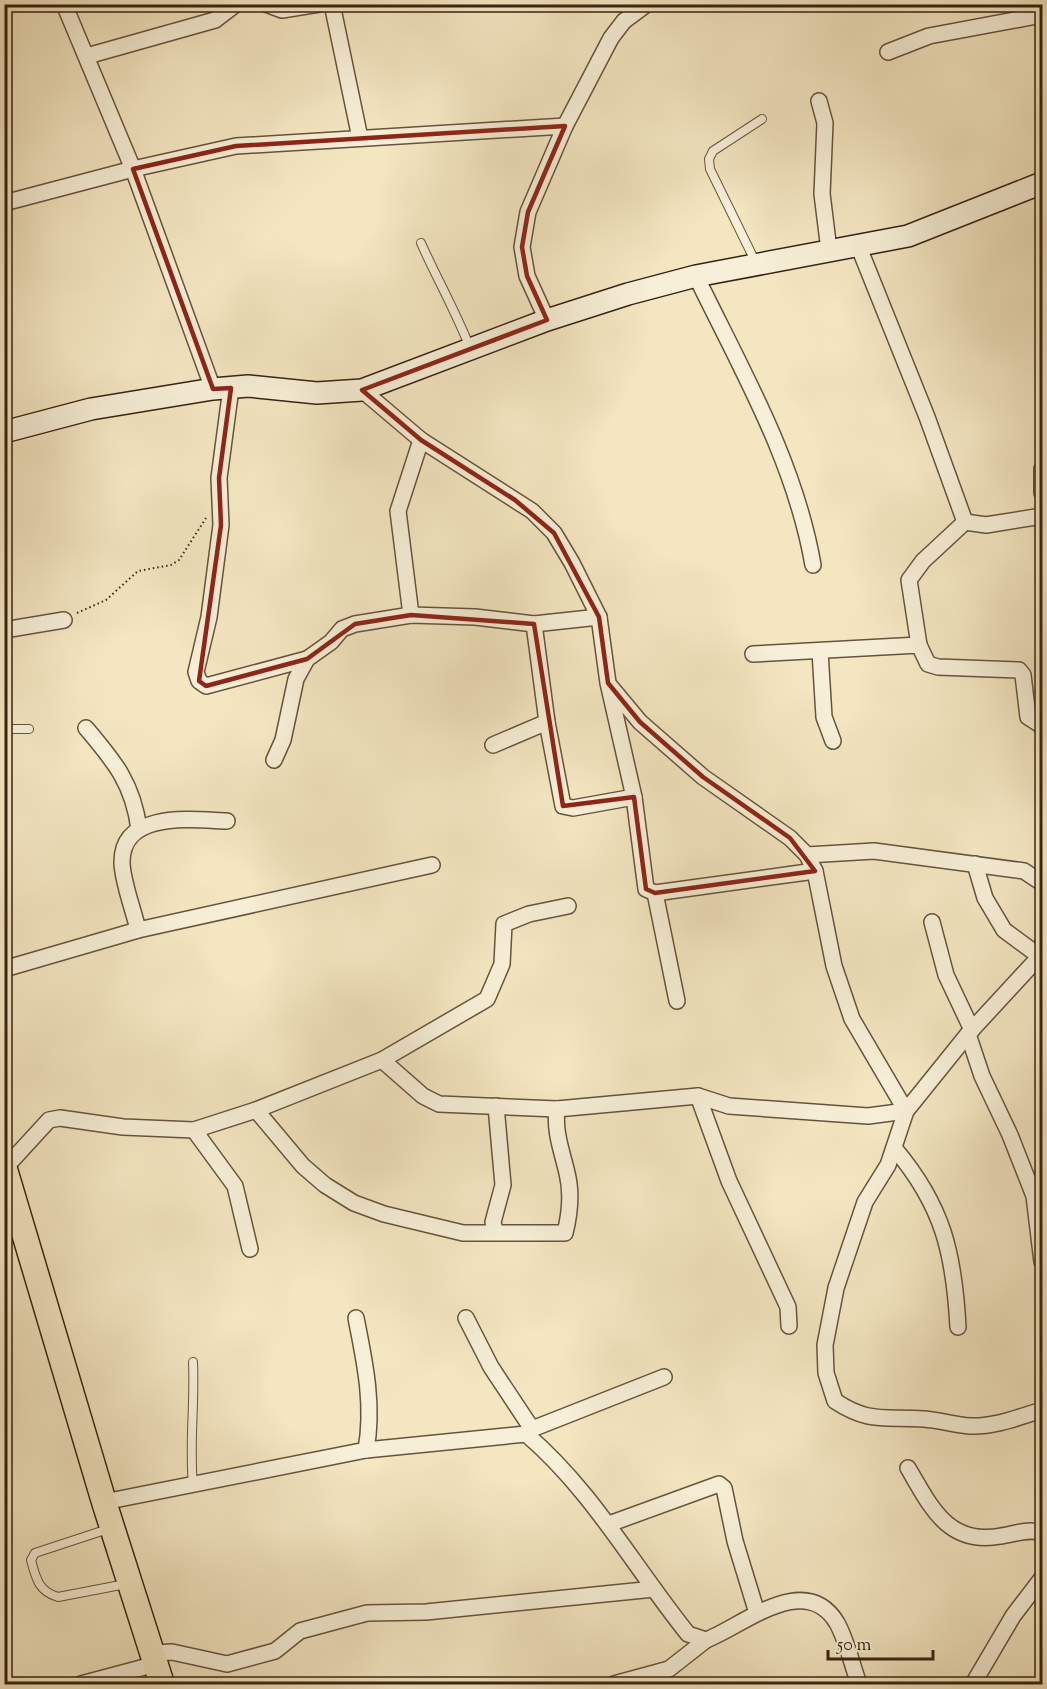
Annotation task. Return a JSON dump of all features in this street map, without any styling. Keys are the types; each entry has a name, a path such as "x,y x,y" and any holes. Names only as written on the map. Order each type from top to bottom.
{"main road":[{"path":"5,1167 104,1502 157,1667"}],"street":[{"path":"64,4 222,388 219,495 221,525 209,617 196,672 198,681 206,686 307,660 332,642 342,629 355,624 411,615 475,617 534,624 599,617"},
{"path":"87,56 215,20 236,4"},
{"path":"266,4 282,10 319,4"},
{"path":"332,4 360,138"},
{"path":"547,320 528,276 522,247 528,212 565,126 611,38 624,21 647,4"},
{"path":"888,52 929,36 1042,15"},
{"path":"819,101 825,123 821,160 822,194 829,250"},
{"path":"4,203 133,169 236,146 565,126"},
{"path":"4,432 91,409 222,388 248,386 317,393 362,390 547,320 696,276 908,236 1042,183"},
{"path":"858,245 927,417 965,522"},
{"path":"696,276 788,471 806,524 813,565"},
{"path":"362,390 421,440 515,500 554,533 599,617 608,683 634,797 646,889 655,893 815,871"},
{"path":"411,615 398,511 421,440"},
{"path":"1042,469 1042,493"},
{"path":"965,522 986,525 1042,516"},
{"path":"965,522 923,561 909,580 920,645 928,664 938,667 1019,670 1023,675 1028,717 1042,726"},
{"path":"4,630 64,620"},
{"path":"534,624 547,722 563,806 573,808 634,797"},
{"path":"753,654 920,645"},
{"path":"820,651 824,717 833,741"},
{"path":"274,760 284,740 296,679 307,660"},
{"path":"608,683 640,722 703,777 780,830 807,855 815,871 834,966 852,1020 906,1111"},
{"path":"493,745 547,722"},
{"path":"86,728 117,763 133,795 139,829"},
{"path":"138,930 122,862 126,845 139,829 148,825 185,819 227,821"},
{"path":"807,855 874,851 927,860 1024,871 1042,883"},
{"path":"975,864 985,898 1004,930 1041,954 970,1032 906,1111 895,1149 865,1202 836,1288 825,1345 826,1373 835,1401 856,1415 892,1420 922,1419 970,1426 1000,1423 1042,1410"},
{"path":"4,969 138,930 432,865"},
{"path":"655,893 677,1001"},
{"path":"5,1167 49,1120 60,1118 123,1127 194,1130 256,1110 382,1060 488,999 502,964 504,924 529,914 568,906"},
{"path":"932,922 946,975 970,1032 982,1076 1038,1195 1042,1262"},
{"path":"382,1060 423,1096 439,1104 557,1109 698,1096 729,1106 868,1116 906,1111"},
{"path":"698,1096 729,1181 788,1307 789,1326"},
{"path":"495,1106 503,1185 494,1222 495,1231"},
{"path":"256,1110 303,1166 325,1185 354,1203 384,1214 463,1233 495,1231 532,1235 565,1233 570,1210 567,1172 560,1153 555,1120 557,1109"},
{"path":"194,1130 235,1186 250,1249"},
{"path":"895,1149 919,1177 934,1208 952,1257 958,1327"},
{"path":"356,1318 369,1386 371,1424 366,1450"},
{"path":"466,1318 529,1432 609,1524 688,1634 706,1640"},
{"path":"104,1502 366,1450 529,1432 664,1377"},
{"path":"908,1468 934,1510 952,1529 966,1536 987,1539 1034,1531 1042,1533"},
{"path":"609,1524 719,1484 724,1488 735,1541 757,1613"},
{"path":"973,1684 1013,1616 1042,1578"},
{"path":"81,1684 157,1667 172,1652 227,1664 275,1651 300,1631 367,1613 426,1612 654,1589"},
{"path":"614,1684 669,1669 706,1640 757,1613 775,1605 800,1600 825,1609 837,1624 859,1684"}],"lane":[{"path":"756,264 710,169 709,159 713,151 762,118"},
{"path":"421,243 435,276 454,306 471,350"},
{"path":"4,729 28,729"},
{"path":"193,1362 195,1416 190,1449 193,1485"},
{"path":"112,1528 35,1553 31,1560 39,1585 48,1594 58,1597 130,1583"}],"path":[{"path":"64,620 106,600 138,571 171,565 179,560 219,495"}],"highlighted area":[{"path":"565,126 528,212 522,247 527,276 547,320 362,390 421,440 515,500 554,533 599,617 608,683 640,722 703,777 790,838 815,871 655,893 646,889 634,797 563,806 534,624 411,615 355,624 307,659 206,686 199,681 221,525 219,478 231,388 213,389 133,169 236,146"}]}
